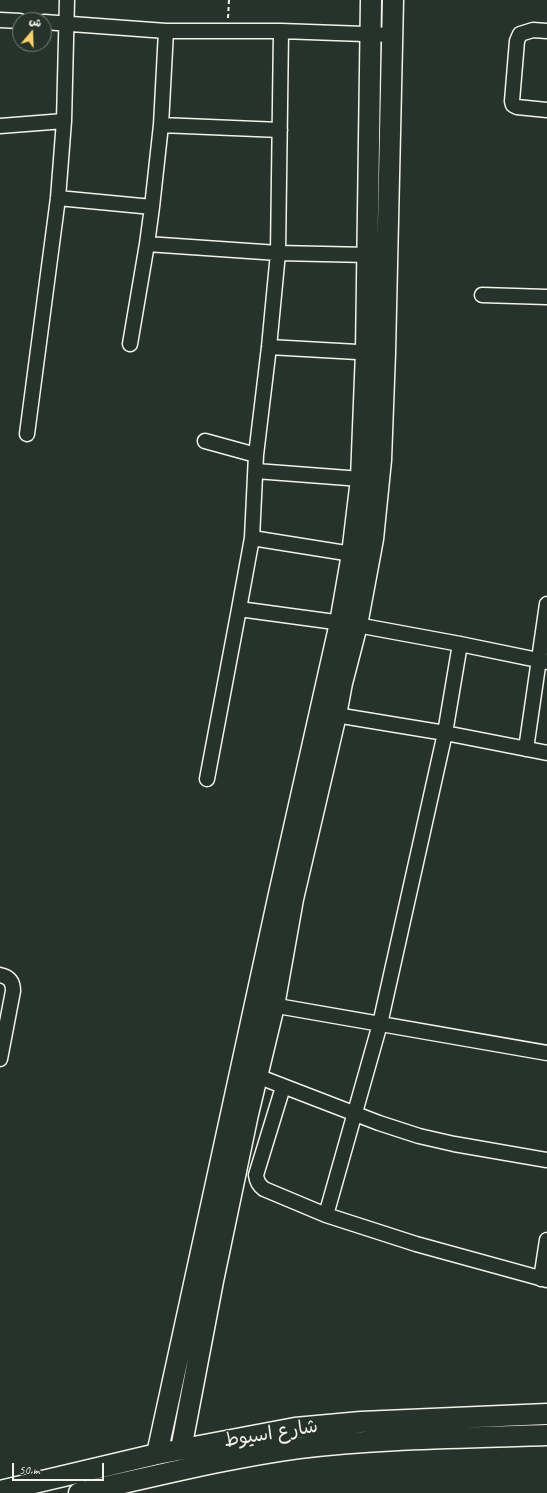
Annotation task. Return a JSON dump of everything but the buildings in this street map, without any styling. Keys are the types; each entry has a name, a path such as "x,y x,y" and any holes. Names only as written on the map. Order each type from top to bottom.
{"main road":[{"path":"157,1454 265,1004 348,624 373,539 382,460 376,353 368,255 371,0"},
{"path":"181,1449 213,1281 257,1076 265,1004 293,899 336,715 342,683 348,624 352,554 376,353 393,0"},
{"name":"شارع اسيوط","path":"0,1491 157,1454 295,1428 361,1422 547,1414"},
{"name":"شارع اسيوط","path":"79,1493 185,1469 300,1448 353,1443 547,1435"}],"street":[{"path":"27,434 58,198 64,121 67,0"},
{"path":"0,20 12,21"},
{"path":"52,22 166,31 281,31 370,33 392,35"},
{"path":"547,31 533,30 520,34 517,41 512,101 513,105 517,108 547,110"},
{"path":"130,344 152,207 161,125 166,31"},
{"path":"207,779 252,538 256,455 269,347 278,253 281,31"},
{"path":"0,126 64,121"},
{"path":"161,125 280,130"},
{"path":"58,198 152,207"},
{"path":"147,244 278,253 368,255"},
{"path":"482,295 547,297"},
{"path":"269,347 376,353"},
{"path":"205,441 256,455"},
{"path":"256,471 361,479"},
{"path":"252,538 352,554"},
{"path":"526,749 543,661 547,604"},
{"path":"239,609 348,624 460,644 543,661"},
{"path":"326,1215 380,1024 445,733 460,644"},
{"path":"336,715 445,733 547,753"},
{"path":"0,975 10,979 13,983 13,991 0,1059"},
{"path":"265,1004 547,1053"},
{"path":"257,1076 379,1123 419,1136 454,1144 547,1160"},
{"path":"283,1087 256,1175 259,1185 264,1189 326,1215 416,1244 544,1279 547,1240"}],"path":[{"path":"228,31 229,0"}]}
